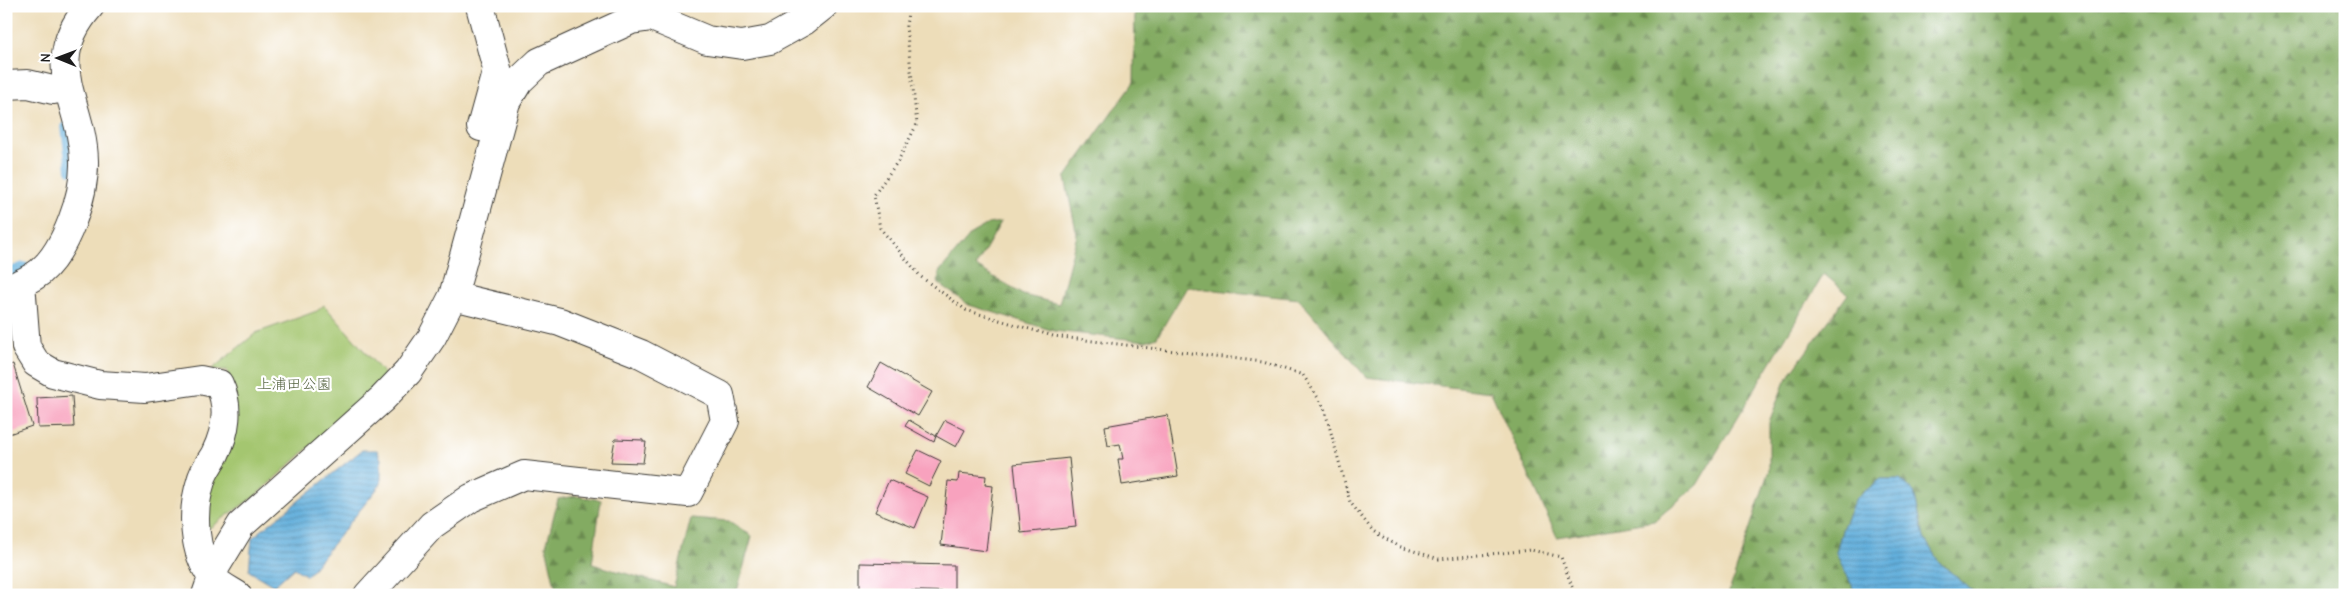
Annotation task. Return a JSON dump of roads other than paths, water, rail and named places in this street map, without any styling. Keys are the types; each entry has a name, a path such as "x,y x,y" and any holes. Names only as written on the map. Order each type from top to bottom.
{"street":[{"path":"90,6 77,25 69,42 60,88 80,135 84,162 79,196 69,228 54,254 40,272 14,286 26,347 36,363 53,373 100,385 145,388 200,380 219,384 225,397 225,425 218,448 201,481 195,516 196,543 209,586"},
{"path":"480,6 497,69 482,120 474,169 488,172"},
{"path":"209,586 216,566 241,524 382,399 408,372 432,337 453,296 506,102 519,81 539,62 631,20 652,17 707,40 742,45 770,40 804,21 823,6"},
{"path":"6,85 28,84 60,88"},
{"path":"368,595 432,525 471,498 524,475 688,493 725,421 720,395 641,354 560,322 453,296"},
{"path":"209,586 237,595"}],"water":[{"path":"362,450 377,450 381,459 381,484 307,576 294,568 274,586 249,571 252,538"},
{"path":"1881,479 1900,479 1914,492 1924,538 1939,562 1977,595 1858,595 1846,575 1836,552 1843,527 1856,498"}],"waterway":[{"path":"66,127 71,170"},
{"path":"6,274 24,267"}],"park label":[{"name":"上浦田公園","path":"294,384"}]}
